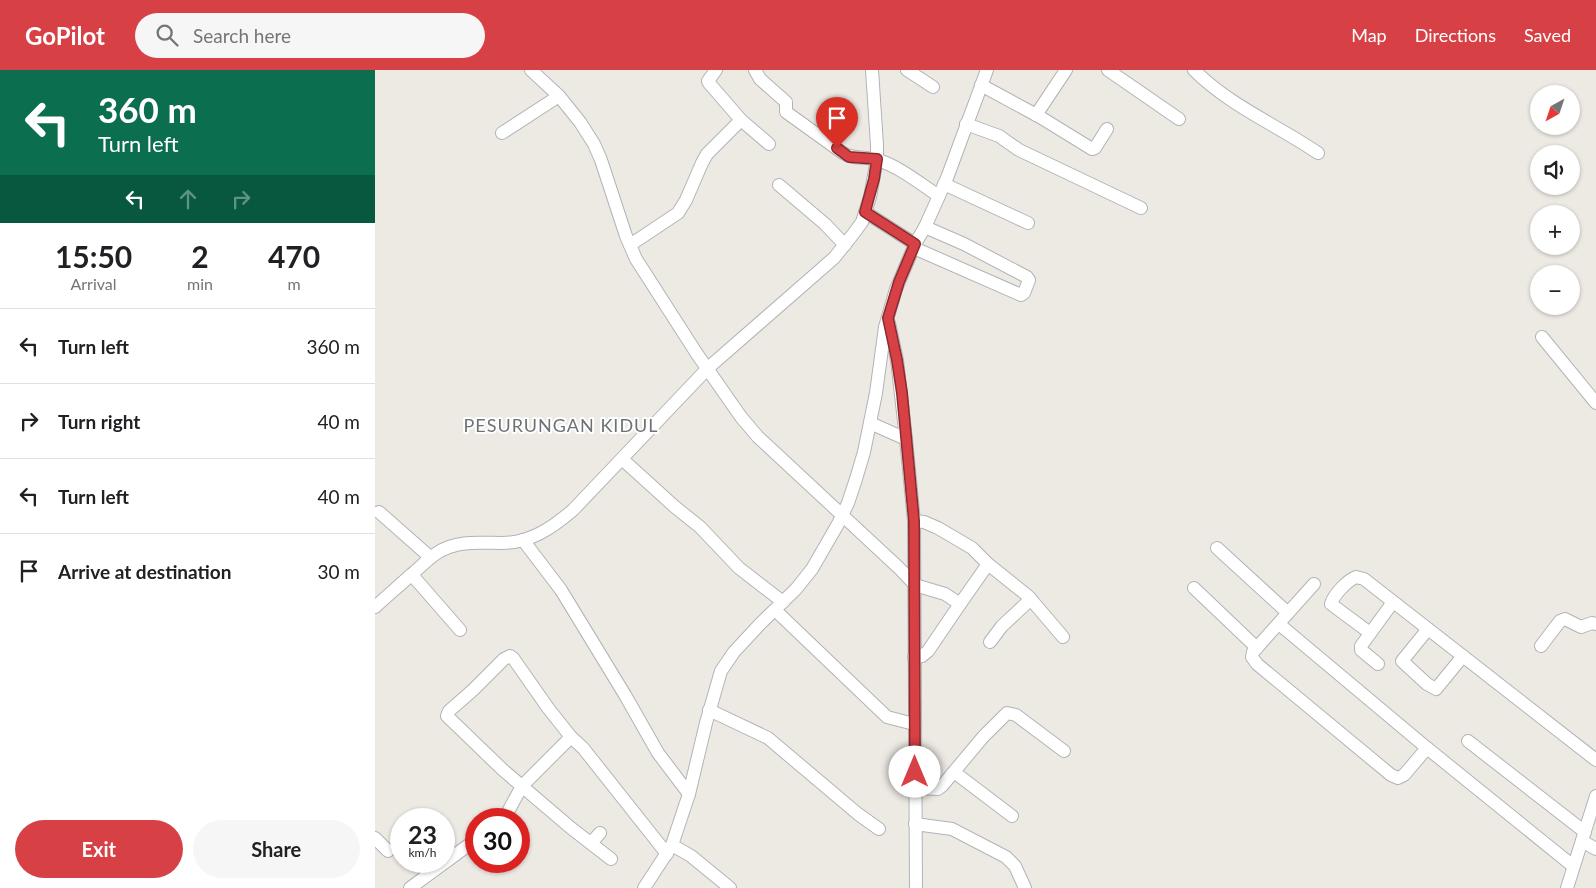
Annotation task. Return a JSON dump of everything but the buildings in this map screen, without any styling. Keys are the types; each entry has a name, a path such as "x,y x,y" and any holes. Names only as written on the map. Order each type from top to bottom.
{"street":[{"path":"531,70 559,96 595,144 630,245 637,259 703,362 741,417 758,437 920,586 945,594 960,604"},
{"path":"716,70 708,81 709,83 741,120 769,144"},
{"path":"755,70 760,79 785,101 787,104 786,112 849,157 868,159 892,166 1028,223"},
{"path":"379,512 422,550 442,550 463,544 504,543 523,540 537,535 558,523 573,510 622,459 703,362 817,273 841,240 861,222 874,179 868,159 877,145 871,70"},
{"path":"907,70 933,86"},
{"path":"644,888 669,849 689,794 709,710 721,671 733,652 796,589 812,569 842,515 856,479 870,423 885,327 899,282 931,230 987,88 987,70"},
{"path":"1036,114 1066,70"},
{"path":"1107,70 1179,119"},
{"path":"1194,70 1212,87 1241,107 1318,153"},
{"path":"987,88 1036,114 1092,149 1095,148 1107,129"},
{"path":"502,133 559,96"},
{"path":"630,245 678,214 707,154 741,120"},
{"path":"972,126 999,136 1019,150 1141,208"},
{"path":"779,185 841,240"},
{"path":"865,212 920,250 1021,295 1024,292 1029,280 1027,277 964,244 931,230"},
{"path":"888,318 897,360 906,439 919,522 920,586 914,724 920,824 916,888"},
{"path":"1541,337 1596,403"},
{"path":"870,423 906,439"},
{"path":"622,459 699,527 779,606 885,716 914,724"},
{"path":"919,522 938,528 969,546 1031,599 1063,637"},
{"path":"523,540 561,590 655,748 689,794"},
{"path":"1217,548 1288,613"},
{"path":"375,607 412,575 422,550"},
{"path":"918,657 928,651 988,564"},
{"path":"412,575 459,630"},
{"path":"1370,633 1333,606 1332,601 1334,598 1356,577 1363,579 1596,760"},
{"path":"1314,584 1253,652 1252,657 1257,664 1391,775 1399,778 1404,775 1427,748"},
{"path":"1194,588 1257,648"},
{"path":"990,642 1002,626 1031,599"},
{"path":"1378,664 1360,649 1393,602"},
{"path":"1541,646 1560,621 1565,618 1581,627 1592,623 1596,624"},
{"path":"1279,624 1427,748 1573,866"},
{"path":"1428,629 1402,661 1427,684 1436,689 1463,656"},
{"path":"611,859 522,786 447,716 449,711 510,656 571,737 583,748 669,849 691,856 730,888"},
{"path":"709,710 768,738 879,830"},
{"path":"918,788 938,789 983,737 1007,713 1016,715 1064,751"},
{"path":"510,808 522,786 571,737"},
{"path":"1468,741 1584,836 1596,849"},
{"path":"954,772 1012,816"},
{"path":"1567,888 1596,796"},
{"path":"920,824 952,828 1006,857 1015,866 1025,888"},
{"path":"591,843 600,833"},
{"path":"375,838 388,851"},
{"path":"410,888 465,848"}],"district":[{"name":"PESURUNGAN KIDUL","path":"561,426"}],"route":[{"path":"837,148 849,157 877,159 870,197 865,212 915,244 896,289 888,318 902,393 914,521 915,772"}]}
